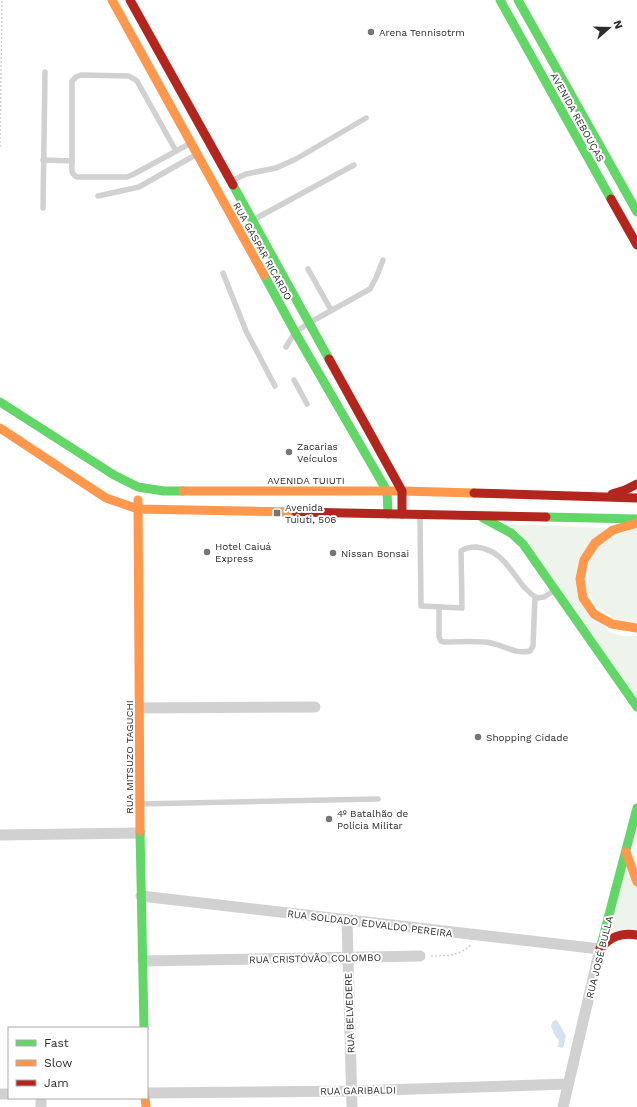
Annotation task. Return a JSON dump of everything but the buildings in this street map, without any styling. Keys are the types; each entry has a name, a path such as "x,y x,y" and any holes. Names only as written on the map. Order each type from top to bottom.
{"main road":[{"name":"RUA GASPAR RICARDO","path":"112,0 136,43 163,75 223,184 239,228 295,332 387,491 388,514"},
{"name":"RUA GASPAR RICARDO","path":"130,0 150,36 163,75 191,142 198,153 252,220 402,492 402,514"},
{"name":"AVENIDA REBOUÇAS","path":"500,0 637,245"},
{"name":"AVENIDA REBOUÇAS","path":"518,0 637,212"},
{"path":"524,41 537,33"},
{"path":"136,43 150,36"},
{"path":"623,220 637,212"},
{"name":"AVENIDA TUIUTI","path":"0,402 58,447 138,487 164,491 387,491 637,498"},
{"path":"0,428 106,498 138,509 637,519"},
{"path":"52,462 58,447"},
{"path":"372,464 383,458"},
{"path":"602,497 625,490 637,484"},
{"name":"RUA MITSUZO TAGUCHI","path":"138,487 140,833 144,1027"},
{"path":"480,516 511,533 523,544 637,707"},
{"path":"637,523 615,529 602,536 591,547 584,558 580,573 580,586 584,600 591,611 600,618 614,625 626,628 637,628"},
{"name":"RUA JOSÉ BULLA","path":"600,949 637,808"},
{"path":"626,852 637,882"},
{"path":"600,949 606,941 612,937 620,934 637,935"}],"street":[{"path":"140,708 315,707"},
{"path":"0,835 140,833"},
{"name":"RUA SOLDADO EDVALDO PEREIRA","path":"141,896 600,949"},
{"name":"RUA BELVEDERE","path":"347,920 352,1107"},
{"name":"RUA JOSÉ BULLA","path":"563,1107 600,949"},
{"name":"RUA CRISTÓVÃO COLOMBO","path":"143,961 420,956"},
{"name":"RUA GARIBALDI","path":"148,1093 352,1091 568,1084"}],"lane":[{"path":"43,208 45,72"},
{"path":"176,151 133,78 129,76 81,75 72,81 72,172 77,177 127,177 134,174 176,151 191,142"},
{"path":"223,184 246,174 276,168 296,159 366,118"},
{"path":"98,196 139,187 198,153"},
{"path":"43,160 72,161"},
{"path":"239,228 354,165"},
{"path":"286,347 295,332 309,322 370,289 383,260"},
{"path":"308,269 331,310"},
{"path":"223,273 246,332 265,362 275,386"},
{"path":"294,380 307,404"},
{"path":"420,515 421,606 462,608 461,551 466,548 474,547 489,551 503,560 534,597 533,646 530,651 523,652 511,650 486,642 441,641 439,637 439,607"},
{"path":"534,597 541,598 555,590"},
{"path":"140,804 378,799"}],"path":[{"path":"0,147 2,0"},
{"path":"420,956 452,956 465,951 472,945 478,935"}],"shaded area":[{"path":"509,524 606,528 576,579 609,632 622,636 637,636 637,702"},
{"path":"637,527 637,622 618,621 596,606 587,589 590,556 599,544"},
{"path":"626,852 637,882 637,935 606,941"},
{"path":"557,1020 566,1036 563,1048 558,1047 559,1041 551,1026 553,1021"}],"traffic: fast":[{"path":"500,0 611,199"},
{"path":"518,0 637,212"},
{"path":"233,185 329,359"},
{"path":"264,275 295,332 387,491 388,514"},
{"path":"0,402 114,475 138,487 164,491 183,491"},
{"path":"546,517 637,519"},
{"path":"483,518 511,533 523,544 637,707"},
{"path":"600,949 637,808"},
{"path":"140,831 144,1027"}],"traffic: slow":[{"path":"112,0 264,275"},
{"path":"0,428 106,498 138,509 296,512"},
{"path":"183,491 402,491 474,493"},
{"path":"138,500 140,831"},
{"path":"637,523 613,530 595,543 584,560 580,579 583,598 594,614 612,624 637,628"},
{"path":"626,852 637,882"},
{"path":"145,1099 146,1107"}],"traffic: jam":[{"path":"130,0 233,185"},
{"path":"611,199 637,245"},
{"path":"329,359 402,491 402,514"},
{"path":"612,494 637,484"},
{"path":"474,493 637,498"},
{"path":"296,512 546,517"},
{"path":"600,949 616,936 626,934 637,935"}],"place":[{"name":"Arena Tennisotrm","path":"371,32"},
{"name":"Zacarias Veículos","path":"289,452"},
{"name":"Avenida Tuiuti, 506","path":"277,513"},
{"name":"Hotel Caiuá Express","path":"207,552"},
{"name":"Nissan Bonsai","path":"333,553"},
{"name":"Shopping Cidade","path":"478,737"},
{"name":"4º Batalhão de Polícia Militar","path":"329,819"}]}
